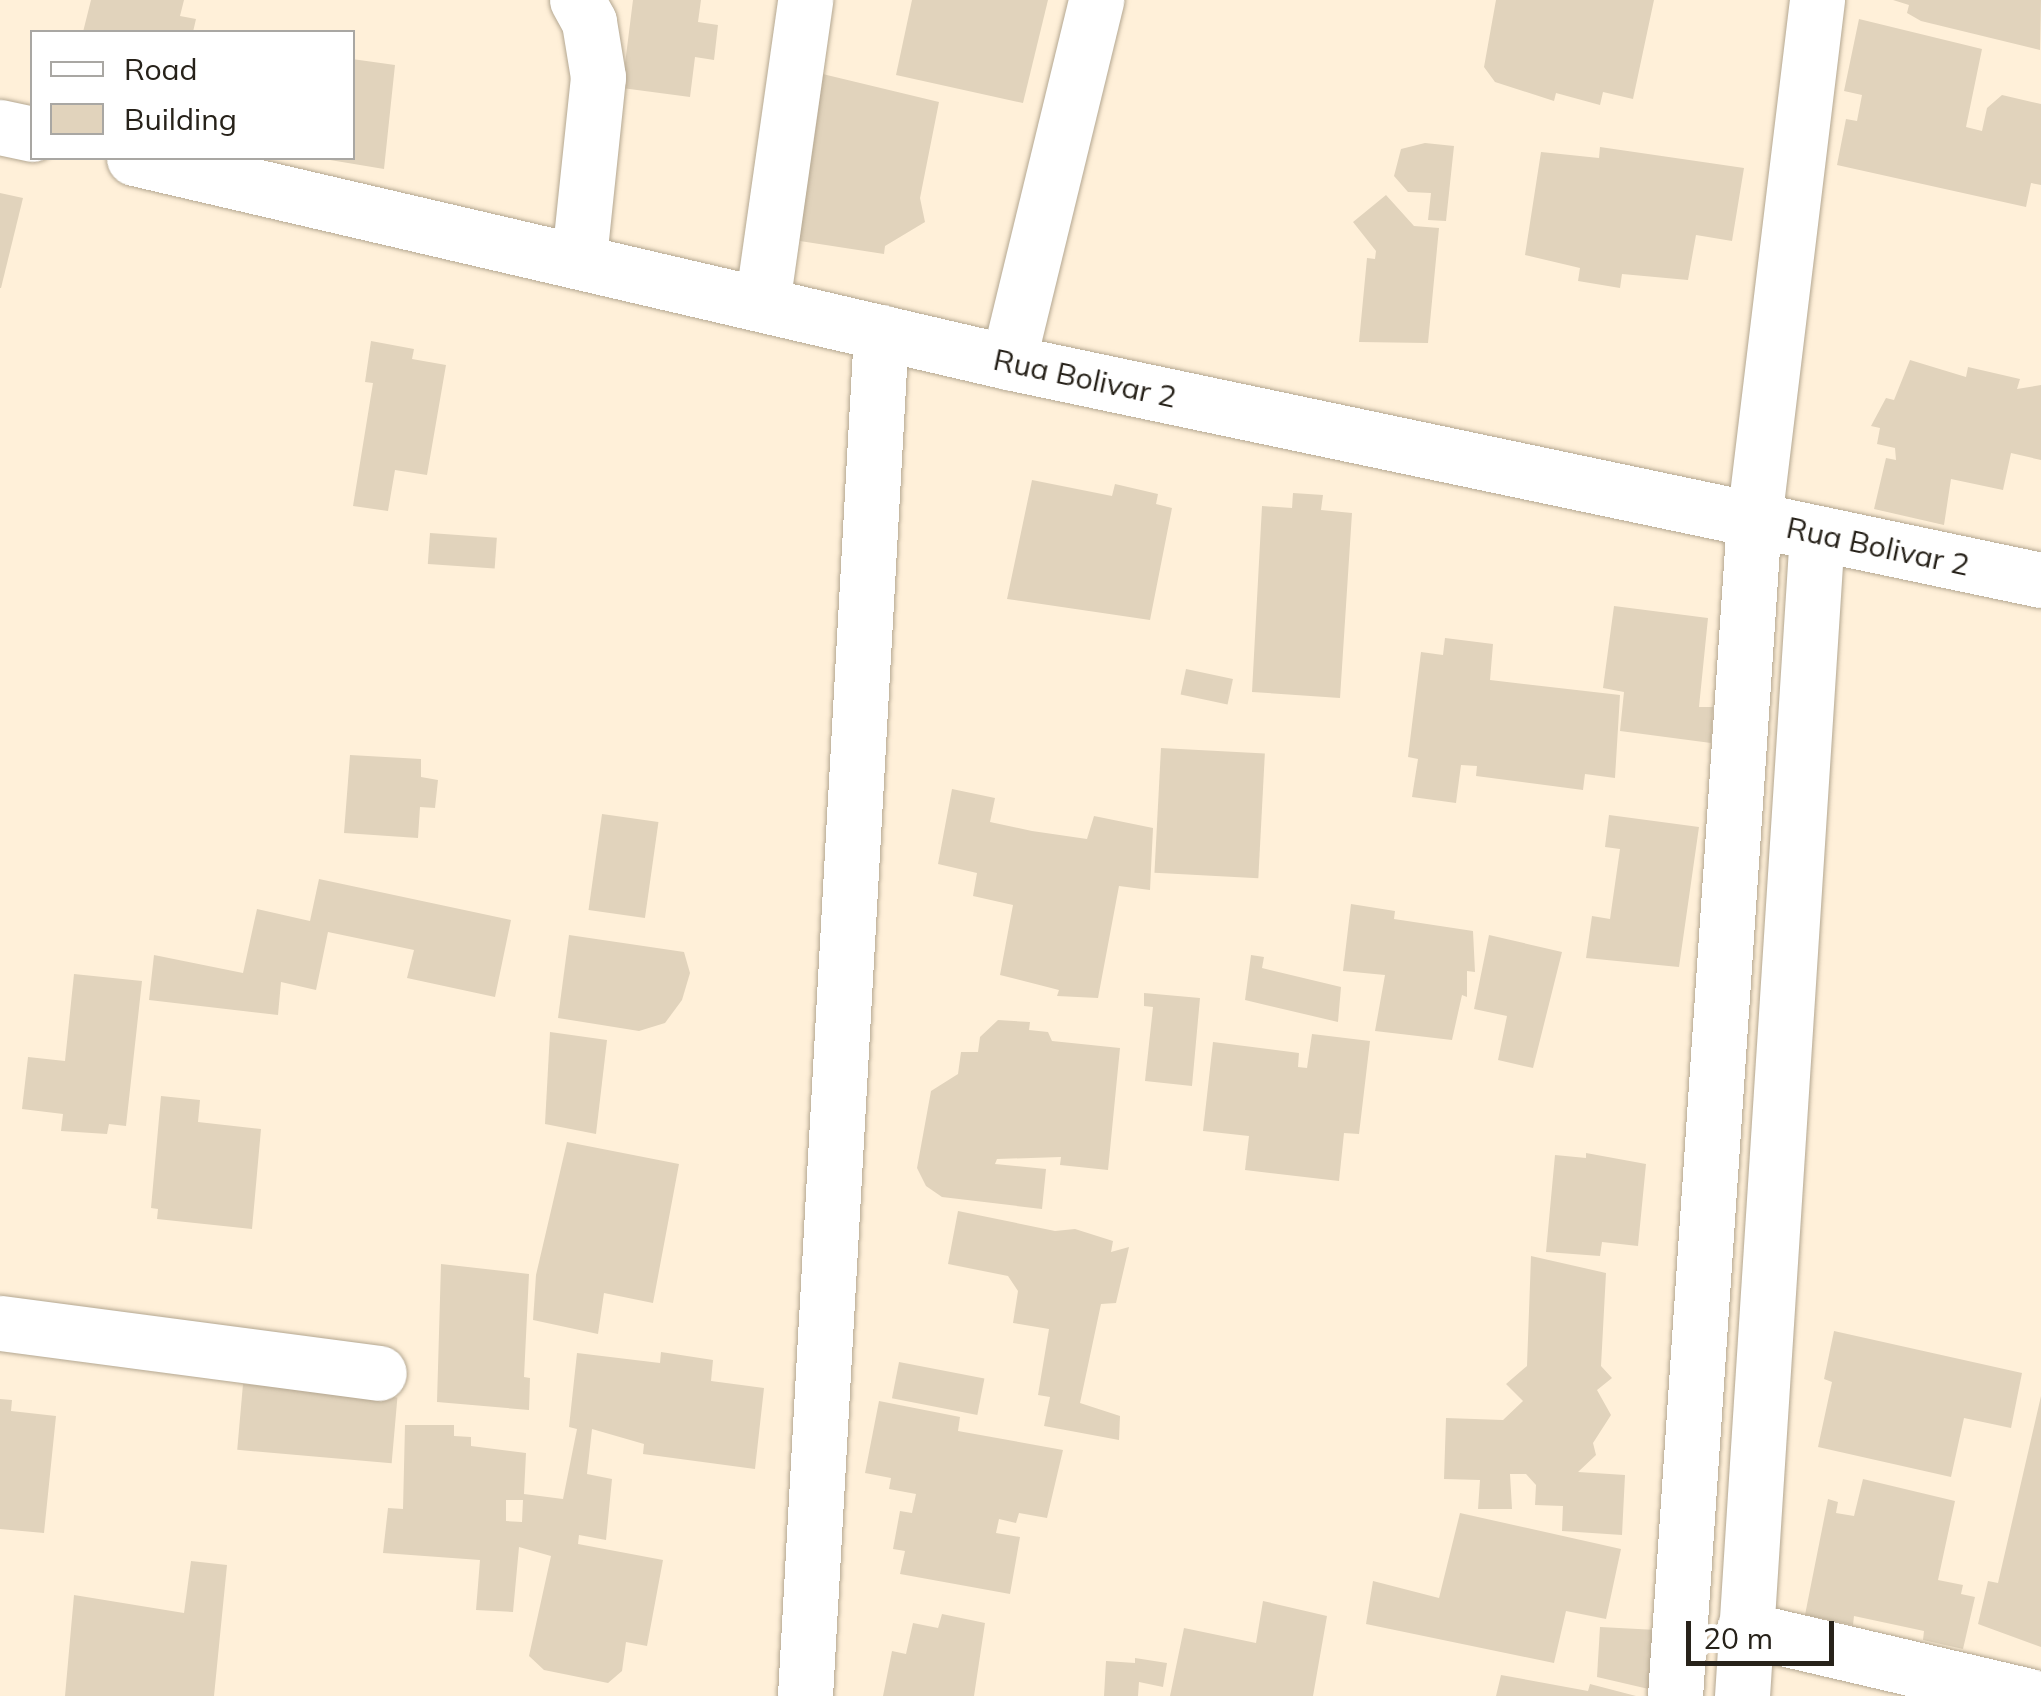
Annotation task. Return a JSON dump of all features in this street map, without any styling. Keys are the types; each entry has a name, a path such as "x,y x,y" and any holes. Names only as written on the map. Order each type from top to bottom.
{"street":[{"path":"577,0 589,22 598,78 580,259"},
{"path":"762,304 805,0"},
{"path":"1008,362 1096,0"},
{"path":"1674,1696 1754,520 1816,0"},
{"path":"0,127 30,134"},
{"name":"Rua Bolivar 2","path":"143,160 1008,362 2041,580"},
{"path":"806,1696 881,332"},
{"path":"1742,1696 1817,533"},
{"path":"0,1324 379,1373"},
{"path":"1744,1629 2029,1696"}],"building":[{"path":"91,0 184,0 180,16 196,19 193,30 84,30"},
{"path":"633,0 701,0 698,22 718,25 714,60 695,57 690,97 622,88"},
{"path":"912,0 1048,0 1023,103 896,75"},
{"path":"1496,0 1654,0 1633,99 1603,92 1600,105 1556,93 1554,101 1495,82 1484,67"},
{"path":"1893,0 2041,0 2040,50 1921,21 1907,13 1909,5"},
{"path":"1859,19 1982,49 1966,127 1982,131 1987,108 2002,95 2041,104 2041,185 2031,183 2026,207 1837,165 1846,119 1857,121 1862,95 1844,91"},
{"path":"355,59 395,65 384,169 330,160 355,160"},
{"path":"806,70 939,102 920,198 925,222 885,246 884,254 787,239"},
{"path":"1425,143 1454,146 1446,221 1428,220 1431,193 1408,192 1394,176 1401,149"},
{"path":"1600,147 1744,168 1732,241 1696,235 1688,280 1622,274 1620,288 1578,281 1580,268 1525,255 1541,152 1599,158"},
{"path":"0,193 23,198 1,288 0,288"},
{"path":"1386,195 1414,226 1439,228 1428,343 1359,342 1367,258 1375,259 1376,251 1353,222"},
{"path":"371,341 414,349 412,359 446,365 427,475 395,470 388,511 353,506 373,383 365,382"},
{"path":"1910,360 1966,377 1968,367 2020,379 2017,389 2041,385 2041,460 2011,453 2003,490 1951,479 1944,525 1874,509 1886,458 1896,460 1895,448 1877,444 1880,428 1871,426 1886,398 1894,400"},
{"path":"1032,480 1112,496 1115,484 1158,494 1156,504 1172,508 1150,620 1007,599"},
{"path":"1293,493 1323,495 1321,510 1352,513 1340,698 1252,692 1262,506 1292,508"},
{"path":"430,533 497,538 495,569 428,564"},
{"path":"1614,606 1708,618 1699,707 1713,707 1711,743 1620,731 1624,692 1603,688"},
{"path":"1445,638 1493,644 1490,680 1620,695 1615,778 1585,774 1583,790 1476,776 1477,766 1461,765 1456,803 1412,797 1418,759 1408,757 1421,652 1443,655"},
{"path":"1186,669 1233,679 1228,704 1181,694"},
{"path":"1161,748 1265,753 1258,878 1154,873"},
{"path":"350,755 421,759 421,777 438,780 435,808 420,807 418,838 344,833"},
{"path":"952,789 995,798 990,822 1032,831 1087,839 1094,816 1153,828 1150,890 1119,886 1098,998 1057,996 1059,990 1000,975 1013,905 973,896 977,873 938,864"},
{"path":"602,814 658,822 645,918 589,910"},
{"path":"1609,815 1699,827 1679,967 1586,958 1592,916 1610,919 1620,849 1605,847"},
{"path":"319,879 511,920 495,997 407,978 414,950 328,932 316,990 281,982 278,1015 149,1000 154,955 243,973 257,909 310,921"},
{"path":"1351,904 1395,911 1394,919 1473,931 1475,972 1467,971 1467,997 1462,995 1452,1040 1375,1031 1385,975 1343,971"},
{"path":"569,935 684,952 690,973 682,1000 665,1023 639,1031 558,1018"},
{"path":"1489,935 1562,952 1533,1068 1498,1060 1507,1016 1474,1009"},
{"path":"1251,955 1264,957 1262,968 1341,987 1338,1022 1245,1000"},
{"path":"74,974 142,981 126,1126 109,1124 107,1134 61,1131 63,1114 22,1109 28,1057 65,1061"},
{"path":"1144,993 1200,998 1192,1086 1145,1081 1153,1007 1144,1006"},
{"path":"998,1020 1030,1022 1029,1030 1048,1032 1052,1041 1120,1048 1108,1170 1060,1165 1061,1157 997,1159 995,1164 1046,1169 1042,1209 942,1197 926,1186 917,1168 931,1091 958,1074 961,1052 978,1052 980,1037"},
{"path":"550,1032 607,1040 596,1134 545,1124"},
{"path":"1312,1034 1370,1041 1359,1134 1344,1133 1339,1181 1245,1170 1249,1136 1203,1131 1213,1042 1299,1053 1298,1067 1307,1068"},
{"path":"161,1096 200,1100 198,1122 261,1129 252,1229 157,1219 158,1209 151,1208"},
{"path":"567,1142 679,1164 653,1303 604,1293 598,1334 533,1320 536,1275"},
{"path":"1586,1153 1646,1164 1638,1246 1602,1242 1600,1256 1546,1252 1555,1155 1586,1158"},
{"path":"958,1211 1055,1231 1075,1229 1113,1241 1111,1252 1129,1247 1116,1303 1101,1304 1080,1403 1120,1416 1119,1440 1044,1426 1050,1397 1038,1395 1049,1329 1013,1323 1018,1291 1008,1276 948,1264"},
{"path":"1531,1256 1606,1273 1601,1366 1612,1378 1597,1390 1611,1415 1593,1443 1596,1455 1578,1472 1625,1475 1622,1535 1562,1531 1563,1506 1535,1505 1536,1485 1526,1474 1510,1474 1512,1509 1478,1509 1480,1480 1444,1479 1446,1418 1503,1420 1523,1401 1506,1384 1527,1366"},
{"path":"441,1264 529,1274 524,1377 530,1378 529,1410 437,1402"},
{"path":"1834,1331 2022,1373 2011,1428 1964,1418 1951,1477 1818,1447 1832,1382 1824,1379"},
{"path":"661,1352 713,1360 711,1381 764,1388 755,1469 643,1454 644,1444 592,1429 587,1474 612,1479 606,1540 579,1535 578,1544 663,1560 647,1646 626,1642 622,1671 608,1683 544,1670 529,1656 551,1556 519,1547 513,1612 476,1610 480,1560 383,1553 388,1508 403,1509 405,1425 454,1425 454,1436 471,1437 471,1446 526,1453 524,1494 563,1499 577,1429 569,1427 577,1353 660,1363","holes":["506,1500 523,1500 522,1522 506,1521"]},
{"path":"899,1362 984,1379 977,1415 892,1398"},
{"path":"243,1384 397,1398 392,1463 237,1450"},
{"path":"2041,1396 2041,1647 1978,1624 1988,1581 1998,1583"},
{"path":"0,1399 12,1400 11,1411 56,1416 44,1533 0,1529"},
{"path":"879,1401 960,1417 958,1431 1063,1450 1047,1518 1019,1513 1016,1523 999,1519 996,1533 1020,1537 1010,1594 900,1574 905,1551 893,1549 900,1511 912,1513 916,1494 889,1489 891,1478 865,1473"},
{"path":"1863,1479 1955,1501 1938,1580 1963,1585 1961,1594 1975,1597 1963,1649 1923,1640 1924,1631 1854,1616 1853,1625 1805,1615 1828,1499 1838,1502 1836,1513 1854,1516"},
{"path":"1460,1513 1621,1549 1606,1619 1566,1611 1554,1663 1366,1624 1373,1581 1439,1598"},
{"path":"191,1561 227,1565 214,1696 65,1696 74,1595 184,1613"},
{"path":"1263,1601 1327,1616 1313,1696 1170,1696 1184,1628 1256,1643"},
{"path":"942,1614 985,1623 974,1696 883,1696 892,1651 906,1654 913,1623 938,1628"},
{"path":"1600,1627 1657,1630 1653,1690 1597,1677"},
{"path":"1135,1658 1167,1663 1163,1687 1139,1682 1138,1696 1104,1696 1106,1661 1135,1663"},
{"path":"1501,1675 1588,1691 1590,1684 1636,1696 1496,1696"}]}
